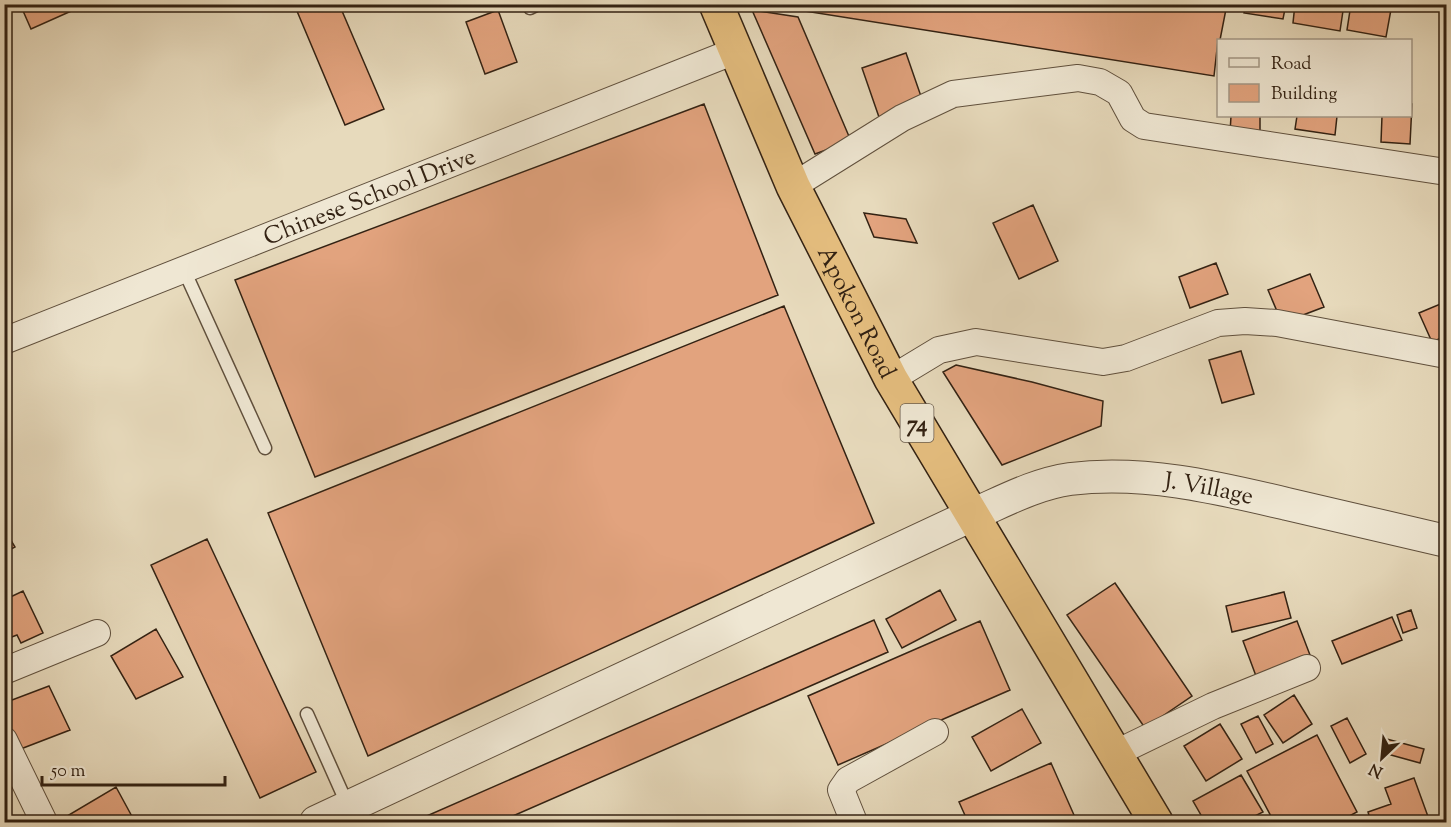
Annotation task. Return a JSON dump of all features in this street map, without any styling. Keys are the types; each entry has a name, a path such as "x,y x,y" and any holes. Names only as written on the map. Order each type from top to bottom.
{"highway":[{"name":"Apokon Road","path":"716,4 793,186 891,379 1156,822"}],"street":[{"name":"Chinese School Drive","path":"4,341 735,51"},
{"path":"793,186 902,118 953,94 1078,78 1100,82 1119,93 1133,119 1144,126 1446,172"},
{"path":"891,379 939,350 976,342 1103,362 1126,358 1218,323 1245,321 1276,323 1446,355"},
{"name":"J. Village","path":"317,822 972,515 1040,486 1069,480 1130,476 1173,480 1446,542"},
{"path":"4,671 97,633"},
{"path":"1114,754 1213,706 1307,668"},
{"path":"854,822 841,790 848,780 935,732"},
{"path":"4,740 44,822"}],"lane":[{"path":"184,270 265,448"},
{"path":"307,714 349,807"}],"building":[{"path":"20,4 87,4 31,29"},
{"path":"294,4 339,4 384,109 345,125"},
{"path":"761,4 1227,4 1220,39 1217,39 1214,76"},
{"path":"1246,4 1286,4 1283,19 1244,13"},
{"path":"1295,4 1344,4 1340,31 1293,23"},
{"path":"1351,4 1392,4 1386,37 1347,30"},
{"path":"498,10 517,62 485,74 466,22"},
{"path":"752,10 798,17 851,141 815,154"},
{"path":"906,53 924,105 880,120 862,68"},
{"path":"704,104 778,295 315,477 235,280"},
{"path":"1231,117 1260,117 1260,140 1230,133"},
{"path":"1297,117 1337,117 1335,135 1295,129"},
{"path":"1382,117 1411,117 1410,144 1381,142"},
{"path":"1033,205 1058,261 1019,279 993,223"},
{"path":"864,213 906,219 917,243 874,237"},
{"path":"1216,263 1228,294 1190,308 1179,277"},
{"path":"1310,274 1324,307 1282,323 1268,290"},
{"path":"1445,302 1446,336 1432,342 1419,313"},
{"path":"784,306 874,523 368,756 268,513"},
{"path":"1241,351 1254,394 1222,403 1209,360"},
{"path":"956,365 1103,401 1101,426 1002,465 943,372"},
{"path":"1446,410 1446,452 1440,411"},
{"path":"4,529 15,547 4,553"},
{"path":"207,539 316,772 260,798 151,565"},
{"path":"1115,583 1192,696 1145,728 1067,615"},
{"path":"940,590 956,620 902,648 886,619"},
{"path":"23,591 43,633 21,643 17,635 4,640 4,600"},
{"path":"1284,592 1291,618 1232,632 1226,606"},
{"path":"1411,610 1417,628 1403,633 1397,615"},
{"path":"1392,617 1402,640 1342,664 1332,641"},
{"path":"874,620 888,652 499,822 413,822"},
{"path":"980,621 1010,690 838,765 808,696"},
{"path":"1297,621 1310,655 1256,676 1243,641"},
{"path":"156,629 183,677 136,699 111,656"},
{"path":"49,686 70,730 18,750 4,723 4,703"},
{"path":"1294,695 1312,724 1283,743 1264,715"},
{"path":"1022,709 1041,743 991,771 972,737"},
{"path":"1258,716 1273,744 1256,753 1241,724"},
{"path":"1347,718 1366,754 1350,763 1331,726"},
{"path":"1220,724 1242,759 1206,781 1184,746"},
{"path":"1317,735 1357,812 1338,822 1274,822 1247,771"},
{"path":"1383,738 1424,749 1420,763 1380,752"},
{"path":"1051,763 1074,815 1057,822 968,822 959,802"},
{"path":"1241,775 1263,812 1243,822 1205,822 1193,801"},
{"path":"1414,778 1430,822 1371,822 1368,812 1391,804 1385,788"},
{"path":"116,787 135,822 57,822"},
{"path":"699,816 702,822 687,822"}]}
